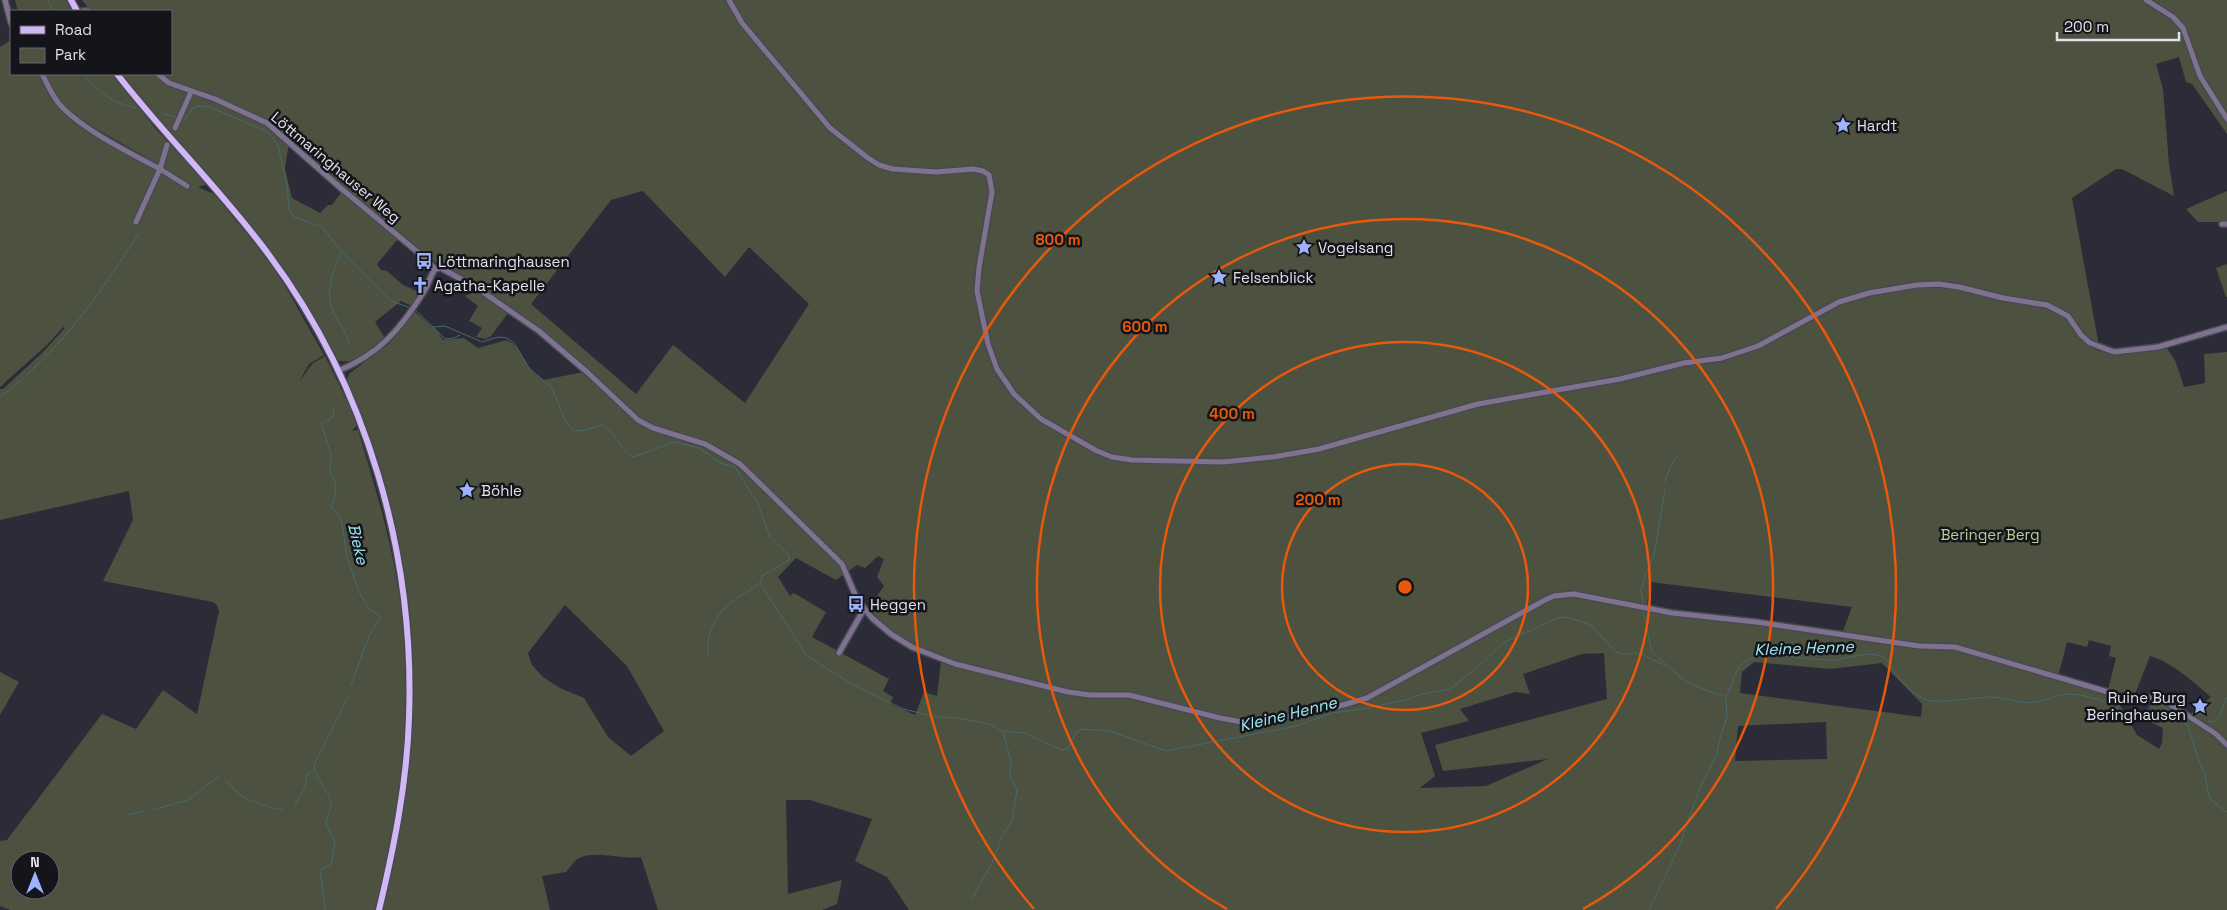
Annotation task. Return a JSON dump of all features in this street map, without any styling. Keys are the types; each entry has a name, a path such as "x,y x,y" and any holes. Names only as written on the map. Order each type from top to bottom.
{"main road":[{"path":"118,75 175,145 234,210 270,256 305,309 338,371 362,427 384,497 398,559 408,637 409,716 406,764 397,826 379,910"}],"street":[{"path":"5,0 10,19"},
{"path":"729,0 742,23 830,128 842,140 868,158 879,165 893,169 936,172 973,169 983,170 989,175 992,192 977,286 985,331 994,364 1006,384 1032,412 1058,431 1112,457 1144,461 1223,462 1273,457 1319,449 1478,404 1620,379 1684,363 1722,358 1758,346 1839,302 1869,293 1917,285 1951,286 2007,299 2047,305 2068,316 2081,335 2090,343 2101,349 2117,352 2144,349 2182,341 2227,327"},
{"path":"2146,0 2173,17 2183,28 2200,76 2227,119"},
{"path":"43,75 62,107 80,122 187,186"},
{"name":"Löttmaringhauser Weg","path":"159,75 169,83 252,115 276,130 343,190 426,259 435,269"},
{"path":"175,128 191,92"},
{"path":"136,222 160,169 167,145"},
{"path":"338,371 369,356 387,342 399,329 422,295 435,269 441,268 477,288 539,331 587,372 638,420 653,428 705,444 732,458 746,468 842,564 854,593 864,609 891,634 906,644 955,664 1068,692 1090,695 1129,695 1149,698 1204,715 1236,722 1254,722 1336,707 1361,700 1545,600 1554,596 1574,594 1672,613 1756,622 1919,646 1959,648 2125,697 2155,698 2165,701 2216,734 2227,745"},
{"path":"839,653 864,609"}],"green space":[{"path":"15,0 68,0 73,10 18,10"},
{"name":"Beringer Berg","path":"82,0 2227,0 2227,134 2192,84 2186,82 2179,57 2156,64 2163,89 2169,164 2174,196 2122,169 2116,169 2072,198 2099,346 2084,336 2071,317 2056,307 2043,302 1992,297 2004,302 2044,306 2058,311 2063,314 2082,340 2101,352 2122,354 2166,347 2175,360 2184,387 2205,383 2204,354 2227,352 2227,910 909,910 887,877 855,861 872,819 810,800 786,800 788,894 842,880 837,904 822,910 658,910 641,857 601,855 577,859 566,872 542,876 550,910 11,910 0,906 0,841 7,840 102,714 136,729 163,690 197,714 219,611 217,605 213,602 103,581 133,520 129,491 0,520 0,389 3,389 42,353 65,328 63,327 49,343 0,387 0,47 10,41 10,75 40,75 57,105 63,111 154,168 156,175 143,205 146,208 163,167 81,120 64,105 45,75 114,75 155,128 207,184 198,187 214,194 257,246 284,284 324,355 309,364 299,382 312,364 325,356 357,425 352,431 358,430 377,493 388,535 400,600 408,600 385,485 346,381 350,373 389,344 415,312 438,332 443,340 464,338 478,348 507,340 518,349 531,370 543,380 584,372 637,423 651,431 706,448 747,467 712,445 651,425 643,420 589,370 546,335 512,309 438,264 324,173 289,142 285,169 292,198 320,213 328,205 332,205 343,190 398,239 377,264 381,270 387,271 403,285 419,292 412,306 401,301 375,322 386,340 357,359 350,361 337,360 292,284 121,75 172,75 172,10 86,10 87,6","holes":["643,191 725,277 749,247 809,304 745,403 673,345 636,394 531,304 611,200","878,556 884,559 877,577 884,586 868,609 895,634 941,662 937,696 924,692 915,715 890,704 893,697 883,691 889,679 812,637 826,612 794,593 790,596 778,577 796,558 836,580 857,565 865,568","1650,582 1852,607 1843,631 1647,606","565,605 627,666 664,731 631,756 608,737 584,698 560,688 543,677 532,665 528,653","2089,640 2111,646 2109,656 2116,658 2108,690 2131,696 2135,694 2150,656 2174,668 2211,697 2187,717 2169,705 2154,700 2144,719 2163,728 2162,743 2159,749 2137,735 2115,696 2058,677 2067,642 2087,647","1604,653 1607,699 1435,745 1443,771 1548,759 1486,786 1420,788 1435,776 1421,733 1469,721 1460,709 1515,692 1530,694 1523,674 1582,654","1754,662 1830,669 1882,663 1922,704 1921,717 1740,693 1742,672","1826,722 1827,759 1735,761 1738,726"]},
{"path":"2227,191 2227,222 2198,222 2186,209"},
{"path":"2227,264 2227,297 2226,297 2216,268"},
{"path":"476,291 508,313 491,336 486,339 476,337 482,328 469,321 478,306 465,296"},
{"path":"0,672 19,682 0,715"}],"waterway":[{"name":"Kleine Henne","path":"48,0 53,10"},
{"name":"Kleine Henne","path":"84,75 112,100 136,108"},
{"name":"Kleine Henne","path":"182,118 185,119 191,110 197,106 210,107 268,132 278,145 287,186 289,209 294,217 322,227 342,252 391,301 411,308"},
{"name":"Kleine Henne","path":"164,114 178,117"},
{"path":"0,397 21,380 60,342 109,278 139,233"},
{"name":"Bieke","path":"341,253 331,283 330,299 331,307 345,333 349,346"},
{"name":"Kleine Henne","path":"415,310 433,327 445,326 482,342 498,337 507,338 514,343 529,368 552,388 565,420 572,430 581,431 602,425 611,432 633,457 675,442 699,448 720,463 735,467 758,504 770,537 789,555 789,560 762,576 760,583 807,656 852,684 903,709 936,717 958,718 989,724 1003,731 1024,733 1062,750 1068,748 1076,732 1083,729 1110,731 1166,751 1296,726 1332,713 1362,709 1450,689 1478,667 1503,643 1558,618 1567,617 1591,625 1616,652 1622,654 1639,653 1668,667 1688,683 1722,696 1726,696 1740,666 1752,658 1788,656 1836,660 1871,654 1886,659 1905,685 1918,696 1927,700 1941,701 1991,697 2030,703 2060,695 2074,694 2100,700 2135,718 2139,718 2150,706 2161,705 2188,726 2205,775 2209,796 2213,802 2227,812"},
{"name":"Kleine Henne","path":"433,327 445,339 460,335"},
{"name":"Bieke","path":"334,406 333,417 322,423 331,455 330,471 336,484 331,508 338,513 342,523 347,557 360,594 370,610 379,615 380,618 369,636 351,685"},
{"path":"1665,482 1671,465 1679,455"},
{"path":"1643,604 1641,590 1654,555 1665,489"},
{"path":"709,656 709,634 715,620 730,603 760,583"},
{"path":"1643,608 1651,650 1668,666"},
{"name":"Bieke","path":"325,910 320,870 331,864 335,844 326,823 331,802 316,774 314,765 348,697"},
{"path":"1649,910 1679,847 1700,787 1717,754 1727,717 1726,697"},
{"path":"2208,721 2213,722 2217,719 2227,697"},
{"path":"972,899 992,863 1002,836 1012,821 1017,790 1010,775 1011,761 1003,732"},
{"path":"294,807 305,788 307,774 314,770"},
{"path":"152,810 188,800 216,778 219,778"},
{"path":"225,780 247,799 283,810"},
{"path":"128,815 144,811"}],"tunnel":[{"path":"167,145 175,128"}],"place":[{"name":"Hardt","path":"1843,125"},
{"name":"Vogelsang","path":"1304,247"},
{"name":"Löttmaringhausen","path":"424,261"},
{"name":"Felsenblick","path":"1219,277"},
{"name":"Agatha-Kapelle","path":"420,285"},
{"name":"Böhle","path":"467,490"},
{"name":"Heggen","path":"856,604"},
{"name":"Ruine Burg Beringhausen","path":"2200,706"}]}
